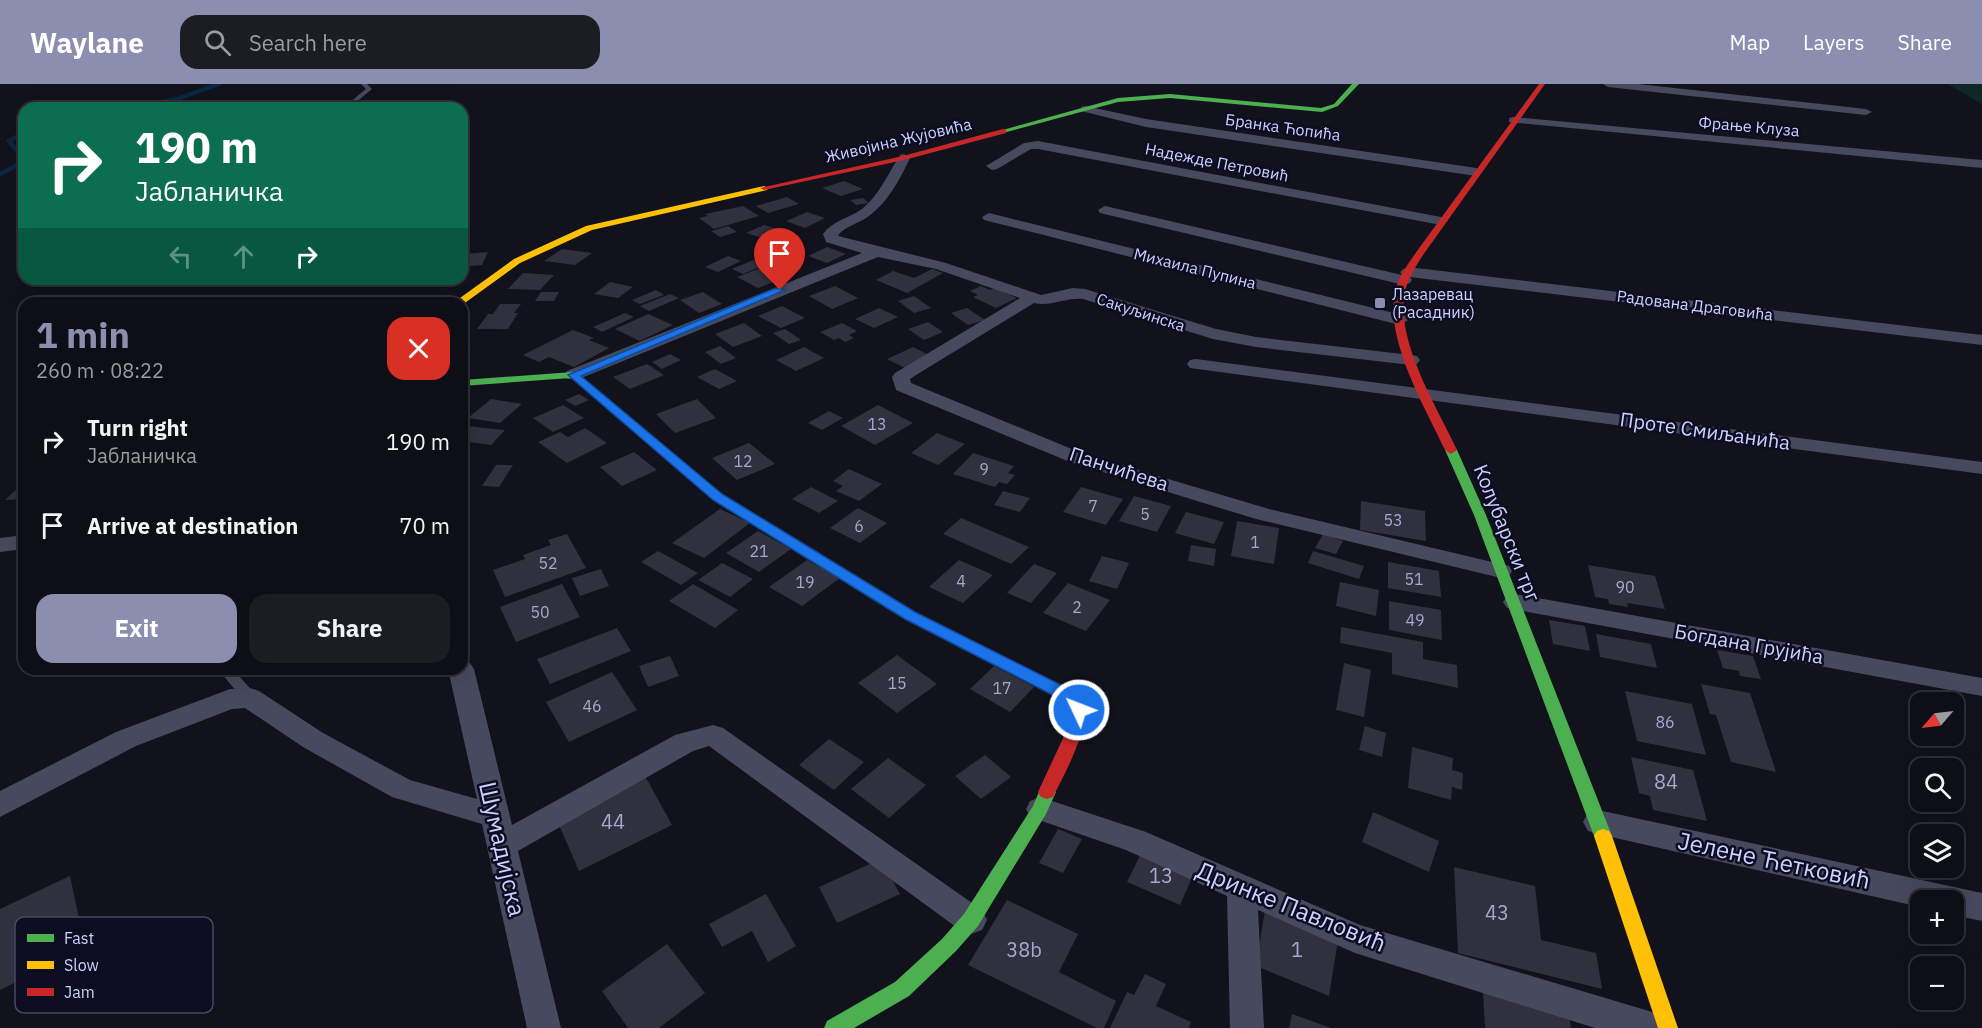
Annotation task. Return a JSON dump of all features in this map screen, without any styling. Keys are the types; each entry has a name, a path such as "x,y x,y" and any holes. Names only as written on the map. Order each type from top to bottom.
{"street":[{"name":"Живојина Жујовића","path":"466,297 516,261 589,228 719,197 904,158 1118,100 1170,96 1322,110 1336,105 1356,84"},
{"name":"Колубарски трг","path":"1542,84 1513,120 1441,221 1406,276 1399,297 1400,320 1411,360 1515,602 1598,822 1668,1028"},
{"path":"1608,84 1866,112"},
{"name":"Бранка Ћопића","path":"1085,109 1146,123 1476,172"},
{"name":"Фрање Клуза","path":"1513,120 1982,164"},
{"name":"Надежде Петровић","path":"992,166 1028,146 1038,145 1441,221"},
{"name":"Сакуљинска","path":"904,158 889,189 860,216 836,228 830,234 831,239 929,263 1040,300 1073,292 1214,334 1256,342 1411,360"},
{"name":"Радована Драговића","path":"1105,210 1406,276 1982,340"},
{"name":"Михаила Пупина","path":"989,217 1400,320"},
{"path":"468,383 573,375 877,252"},
{"name":"Панчићева","path":"1032,298 910,370 901,377 902,386 1077,458 1263,514 1501,571"},
{"name":"Проте Смиљанића","path":"1196,364 1982,468"},
{"path":"573,375 717,497 910,616 1077,700 1079,710 1076,723 1040,809 971,920 949,945 902,989 834,1028"},
{"path":"0,545 18,543"},
{"name":"Богдана Грујића","path":"1515,602 1982,687"},
{"name":"Шумадијска","path":"462,675 544,1028"},
{"path":"0,805 126,739 222,702 250,698 313,740 402,789 495,816"},
{"path":"502,845 685,742 713,735 971,920"},
{"name":"Дринке Павловић","path":"1040,809 1136,841 1355,939 1649,1028"},
{"name":"Јелене Ћетковић","path":"1598,822 1910,891"},
{"path":"1242,890 1247,1028"},
{"name":"Јелене Ћетковић","path":"1964,903 1982,907"}],"lane":[{"path":"354,102 369,90 364,84"},
{"path":"230,675 250,698"}],"green space":[{"path":"1948,84 1982,84 1982,104"}],"building":[{"path":"844,181 863,189 841,196 822,188"},
{"path":"787,197 799,204 768,213 756,206"},
{"path":"863,198 869,203 856,205 850,200"},
{"path":"743,206 759,216 714,229 699,218 708,216 705,214"},
{"path":"807,212 825,218 805,228 786,221"},
{"path":"764,225 795,234 777,243 746,233"},
{"path":"728,226 737,232 720,237 711,231"},
{"path":"827,247 846,254 827,263 808,256"},
{"path":"562,249 592,253 575,265 544,261"},
{"path":"488,252 482,265 468,266 468,254"},
{"path":"728,256 741,261 718,272 705,267"},
{"path":"753,260 764,265 743,274 732,269"},
{"path":"765,266 786,277 758,288 737,277"},
{"path":"932,269 943,273 907,293 876,280 893,271 914,278"},
{"path":"523,273 554,275 540,290 508,289"},
{"path":"610,282 633,287 618,298 594,294"},
{"path":"835,286 858,298 832,309 809,296"},
{"path":"981,286 990,290 995,288 1017,298 996,308 973,297 978,295 970,291"},
{"path":"656,290 664,295 640,304 632,300"},
{"path":"541,292 559,292 554,301 535,301"},
{"path":"703,292 722,304 699,313 680,300"},
{"path":"670,294 679,298 649,311 640,306"},
{"path":"914,296 931,308 914,313 898,301"},
{"path":"500,304 521,304 514,313 518,313 508,329 477,329 488,314 493,314"},
{"path":"782,306 805,318 781,328 758,316"},
{"path":"879,308 898,317 874,328 855,319"},
{"path":"967,308 985,320 968,325 951,313"},
{"path":"625,313 634,317 602,332 593,327"},
{"path":"648,314 673,325 640,341 615,329"},
{"path":"928,322 943,332 924,340 908,329"},
{"path":"744,323 762,336 733,347 715,334"},
{"path":"842,323 857,331 849,335 854,338 845,342 839,338 834,340 820,332"},
{"path":"785,329 801,340 789,344 773,333"},
{"path":"573,330 594,338 589,340 609,348 574,367 549,357 539,362 523,355"},
{"path":"720,346 736,358 721,364 705,352"},
{"path":"804,347 824,358 796,371 776,360"},
{"path":"913,347 931,356 905,368 887,359"},
{"path":"670,354 681,360 662,369 652,362"},
{"path":"647,364 664,375 630,389 613,377"},
{"path":"715,369 737,381 719,389 697,377"},
{"path":"579,394 589,400 575,406 565,400"},
{"path":"491,399 522,404 500,423 468,418"},
{"path":"697,399 716,418 675,433 656,414"},
{"path":"563,405 584,418 553,432 533,418"},
{"path":"878,405 913,423 875,445 841,426"},
{"path":"829,411 843,418 822,430 808,423"},
{"path":"468,426 505,430 491,445 468,442"},
{"path":"585,428 607,443 567,463 538,442 560,432 568,437"},
{"path":"937,433 965,444 938,465 911,453"},
{"path":"749,443 775,464 737,480 712,458"},
{"path":"634,452 657,470 622,486 600,467"},
{"path":"973,453 1014,466 1008,473 1015,475 1007,484 999,482 995,487 953,474"},
{"path":"496,465 513,465 499,487 482,486"},
{"path":"849,469 882,484 859,501 836,491 843,486 833,481"},
{"path":"811,487 838,501 819,513 792,499"},
{"path":"1081,487 1123,499 1106,525 1063,512"},
{"path":"18,488 18,499 5,500"},
{"path":"1003,491 1030,498 1020,512 994,505"},
{"path":"1134,496 1171,506 1157,532 1119,521"},
{"path":"1361,501 1425,511 1426,541 1360,530"},
{"path":"858,508 887,523 860,543 830,528"},
{"path":"720,509 750,523 704,558 672,543"},
{"path":"1186,512 1224,522 1214,544 1175,533"},
{"path":"961,518 1029,547 1011,564 943,534"},
{"path":"1237,521 1279,528 1274,564 1231,556"},
{"path":"758,531 791,549 759,572 726,553"},
{"path":"567,534 586,568 505,597 493,570 525,559 523,555 551,545 548,540"},
{"path":"1323,534 1343,541 1336,554 1315,548"},
{"path":"1191,545 1216,549 1214,566 1188,561"},
{"path":"658,551 698,573 681,585 641,562"},
{"path":"1313,551 1364,566 1359,579 1308,563"},
{"path":"1102,556 1129,563 1117,589 1089,581"},
{"path":"807,560 840,578 802,606 769,587"},
{"path":"959,560 993,575 963,603 929,587"},
{"path":"1388,562 1439,571 1441,597 1388,588"},
{"path":"722,563 753,579 730,597 698,580"},
{"path":"1034,564 1057,573 1031,603 1007,593"},
{"path":"1588,565 1655,576 1665,609 1627,603 1628,607 1609,604 1608,599 1595,597"},
{"path":"601,569 609,586 580,596 572,578"},
{"path":"1340,582 1379,590 1376,616 1336,606"},
{"path":"1068,583 1110,600 1086,631 1043,613"},
{"path":"562,584 580,617 516,642 500,607"},
{"path":"693,584 738,610 715,628 669,601"},
{"path":"1389,601 1441,610 1442,640 1389,630"},
{"path":"1549,620 1585,626 1590,651 1553,644"},
{"path":"1341,627 1423,642 1423,659 1457,665 1458,688 1392,674 1392,653 1340,643"},
{"path":"617,628 631,651 550,684 537,659"},
{"path":"1596,634 1651,644 1657,668 1600,657"},
{"path":"1717,650 1753,656 1761,679 1740,676 1739,671 1723,668"},
{"path":"897,655 937,684 897,713 858,683"},
{"path":"670,656 679,676 648,687 639,666"},
{"path":"1344,663 1371,670 1364,717 1336,710"},
{"path":"994,666 1034,687 1010,712 970,689"},
{"path":"612,672 637,710 569,742 546,702"},
{"path":"1701,684 1750,693 1776,772 1731,762 1716,715 1710,714"},
{"path":"1625,691 1692,704 1706,755 1637,741"},
{"path":"1365,726 1386,733 1382,757 1359,750"},
{"path":"829,739 864,762 834,790 799,765"},
{"path":"1412,747 1453,758 1452,770 1463,773 1462,790 1452,787 1451,800 1408,788"},
{"path":"985,755 1011,777 981,799 955,776"},
{"path":"1631,757 1693,770 1707,821 1653,810 1650,796 1639,793"},
{"path":"888,758 926,785 889,818 851,789"},
{"path":"645,776 672,825 579,871 556,818"},
{"path":"1373,812 1439,841 1429,872 1362,842"},
{"path":"1058,829 1082,839 1063,873 1039,863"},
{"path":"1143,849 1195,871 1180,905 1127,882"},
{"path":"881,859 900,894 837,923 819,887"},
{"path":"1454,867 1535,886 1541,940 1596,953 1602,989 1458,953"},
{"path":"70,876 79,917 15,917 15,982 0,990 0,909"},
{"path":"766,894 796,946 768,962 752,931 722,947 709,924"},
{"path":"1007,900 1078,934 1059,972 1116,1001 1104,1028 1097,1028 968,965"},
{"path":"1265,910 1339,934 1329,996 1256,966"},
{"path":"667,944 705,993 659,1028 628,1028 602,991"},
{"path":"1145,974 1166,984 1156,1006 1191,1022 1189,1028 1110,1028 1127,992 1134,995"},
{"path":"1483,991 1569,1013 1571,1028 1485,1028"},
{"path":"1292,1014 1331,1028 1289,1028"}],"waterway":[{"path":"162,102 219,84"},
{"path":"18,136 9,141 18,152"},
{"path":"0,174 18,165"}],"traffic: fast":[{"path":"1003,131 1118,100 1170,96 1322,110 1336,105 1356,84"},
{"path":"468,383 573,375 717,497 901,611"},
{"path":"1451,450 1480,515 1603,836"},
{"path":"834,1028 902,989 949,945 971,920 1040,809 1047,792"}],"traffic: slow":[{"path":"466,297 517,261 589,228 764,188"},
{"path":"1603,836 1668,1028"}],"traffic: jam":[{"path":"1451,450 1410,358 1400,319 1400,290 1408,271 1420,253 1542,84"},
{"path":"764,188 904,158 1003,131"},
{"path":"901,611 1077,700 1078,710 1073,734 1047,792"}],"place":[{"name":"Лазаревац (Расадник)","path":"1380,303"}],"route":[{"path":"780,290 573,375 717,497 910,616 1077,700 1079,710"}]}
